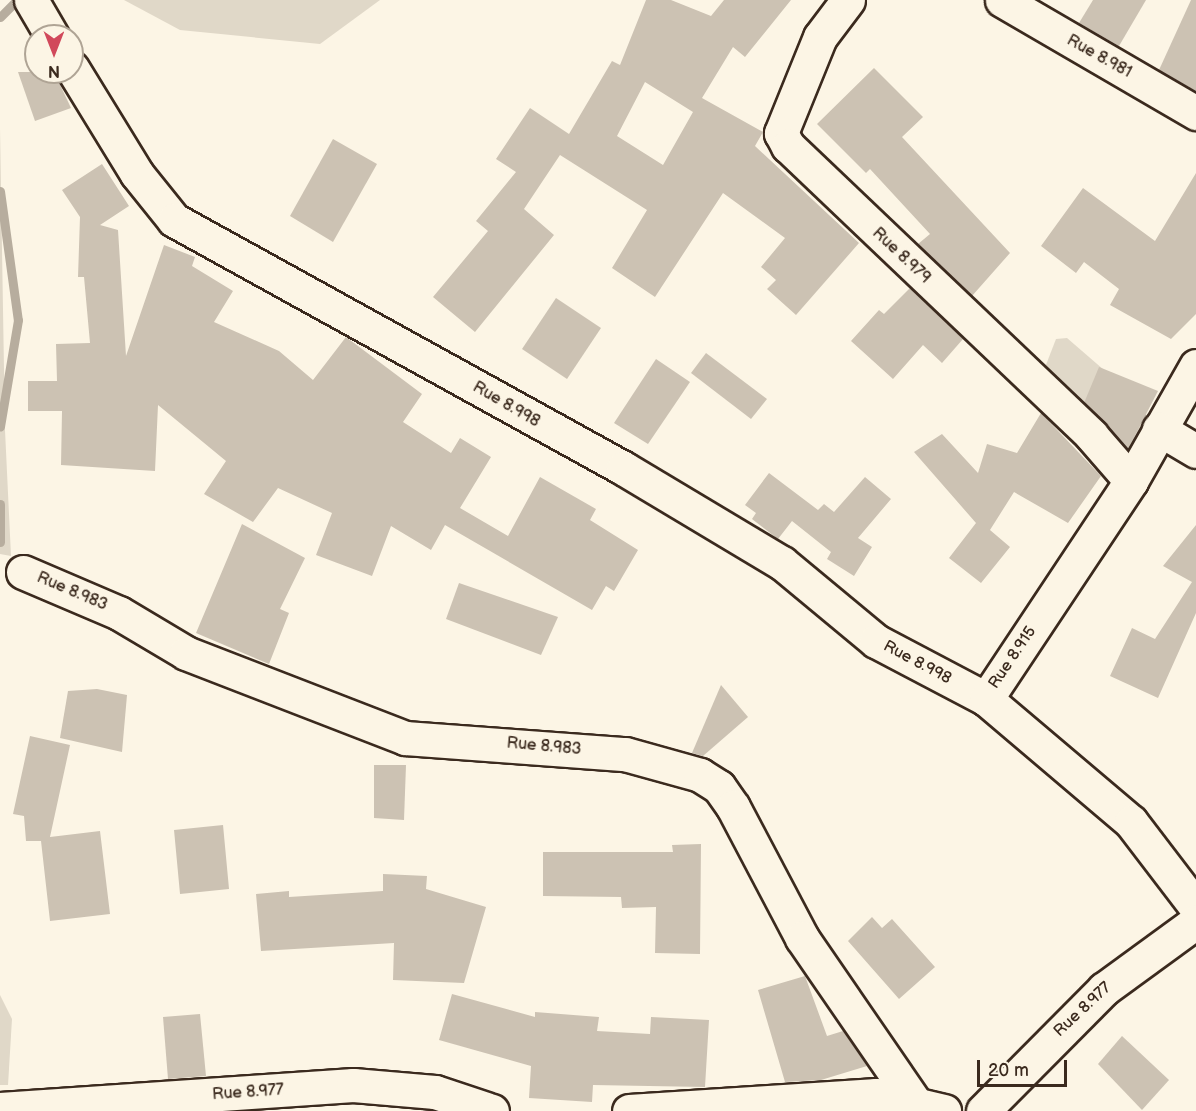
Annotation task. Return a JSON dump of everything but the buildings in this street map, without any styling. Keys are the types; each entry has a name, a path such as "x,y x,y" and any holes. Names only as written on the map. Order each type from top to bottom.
{"street":[{"name":"Rue 8.979","path":"848,0 820,37 781,134 788,146 1091,435 1131,481"},
{"name":"Rue 8.981","path":"1002,0 1196,113"},
{"name":"Rue 8.998","path":"82,84 137,174 174,220 622,468 782,563 876,641 986,699"},
{"name":"Rue 8.915","path":"1196,366 1131,481 986,699 1131,822 1196,907"},
{"path":"1159,429 1196,451"},
{"name":"Rue 8.983","path":"23,572 119,613 186,653 405,738 625,754 700,775 719,787 733,807 802,938 930,1108"},
{"name":"Rue 8.977","path":"983,1111 1104,989 1196,922"},
{"name":"Rue 8.977","path":"0,1109 248,1102 395,1086 435,1092 492,1111"},
{"path":"630,1111 814,1096 876,1095 930,1108"}],"shaded area":[{"path":"124,0 380,0 320,44 180,30"},
{"path":"0,128 5,430 11,556 0,554"},
{"path":"1067,338 1141,402 1149,423 1146,439 1126,455 1044,370 1056,339"},
{"path":"0,995 12,1019 8,1085 0,1085"}],"waterway":[{"path":"0,17 17,0"},
{"path":"0,191 18,320 0,426"},
{"path":"0,504 0,542"}]}
